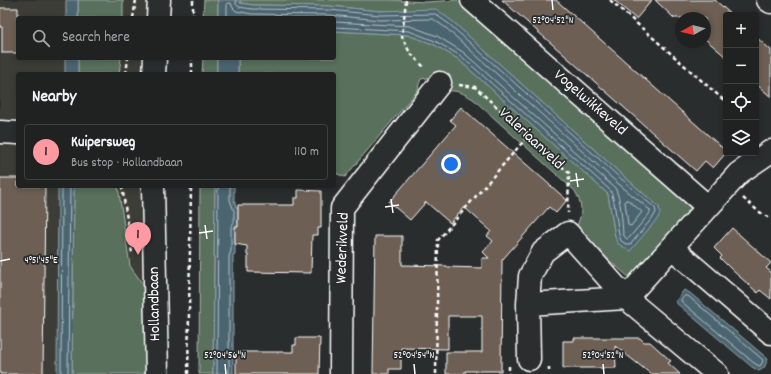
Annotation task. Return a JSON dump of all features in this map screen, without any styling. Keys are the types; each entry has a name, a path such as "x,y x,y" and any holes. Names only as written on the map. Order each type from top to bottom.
{"street":[{"path":"158,16 159,0"},
{"name":"Vogelwikkeveld","path":"472,0 708,206"},
{"path":"154,72 155,60"},
{"name":"Wederikveld","path":"341,374 342,208 440,83"},
{"path":"0,132 16,133"},
{"path":"528,304 626,298 739,173 771,151"},
{"name":"Hollandbaan","path":"153,188 157,374"},
{"path":"529,359 528,304 530,276 543,252 568,233 626,298 717,374"},
{"path":"672,248 771,333"}],"path":[{"path":"133,16 136,0"},
{"path":"193,0 193,16"},
{"path":"406,0 402,37 410,54 440,83"},
{"path":"610,0 723,99"},
{"path":"126,72 128,60"},
{"path":"192,60 192,72"},
{"name":"Valeriaanveld","path":"440,83 475,87 569,174 568,233"},
{"path":"436,374 438,240 528,136"},
{"path":"728,185 758,211 771,219"},
{"name":"Hollandbaan","path":"188,374 191,188"}],"shaded area":[{"path":"0,0 158,0 158,16 16,16 16,60 158,60 158,72 16,72 16,188 158,188 156,374 0,374"}],"green space":[{"path":"78,0 123,0 123,16 78,16"},
{"path":"204,0 218,0 218,16 203,16"},
{"path":"240,0 388,0 426,2 457,0 693,207 634,279 631,279 575,231 579,220 581,206 575,191 473,99 460,92 445,91 438,76 421,79 418,90 345,177 336,173 336,72 238,72 238,60 336,60 336,31 408,35 433,44 458,59 608,194 615,236 659,207 452,21 436,10 380,11 329,6 253,5 240,3"},
{"path":"78,60 121,60 119,72 78,72"},
{"path":"203,60 217,60 217,72 202,72"},
{"path":"74,188 118,188 130,266 147,290 149,374 72,374"},
{"path":"200,188 215,188 213,374 199,374"}],"water":[{"path":"66,0 78,0 78,16 66,16"},
{"path":"218,0 240,0 240,3 253,5 329,6 380,11 436,9 452,21 659,207 660,213 658,218 630,251 617,243 608,194 458,59 433,44 408,35 336,31 336,16 218,16"},
{"path":"65,60 78,60 78,72 65,72"},
{"path":"217,60 238,60 238,72 217,72"},
{"path":"58,188 74,188 72,374 57,374"},
{"path":"215,188 234,188 234,200 236,207 238,208 238,227 235,227 235,254 233,255 233,374 213,374"},
{"path":"684,290 690,293 768,359 764,368 759,371 752,367 675,302"}],"building":[{"path":"502,0 556,0 723,148 723,156 713,168 705,161 696,171"},
{"path":"614,0 652,0 636,19"},
{"path":"655,0 715,0 729,12 723,12 723,54 711,44 711,12 675,12 674,18"},
{"path":"0,8 18,8 18,16 16,16 16,53 2,53 2,27 0,27"},
{"path":"759,40 771,50 771,97 759,87"},
{"path":"461,107 567,200 556,213 549,207 502,260 501,371 465,371 465,374 446,374 446,352 482,352 482,316 448,316 448,349 401,348 401,369 389,369 389,374 373,374 375,236 402,236 402,265 482,268 482,258 489,258 483,252 493,241 487,236 491,231 464,207 450,223 426,202 410,220 389,202 456,125 450,120"},
{"path":"0,178 16,178 16,188 45,188 43,374 0,374"},
{"path":"298,190 321,191 321,228 318,228 318,235 312,235 311,273 248,272 247,246 235,244 235,227 238,227 238,205 294,205 294,198 298,198"},
{"path":"732,228 771,263 766,268 771,272 771,299 760,290 758,293 732,270 720,258 722,256 714,248"},
{"path":"296,338 320,338 319,374 236,374 236,352 293,352 293,345 296,345"},
{"path":"574,338 640,338 644,342 650,342 671,361 668,363 680,374 651,374 615,346 616,368 563,368 563,341 574,341"}],"place":[{"name":"Kuipersweg","path":"138,255"}]}
